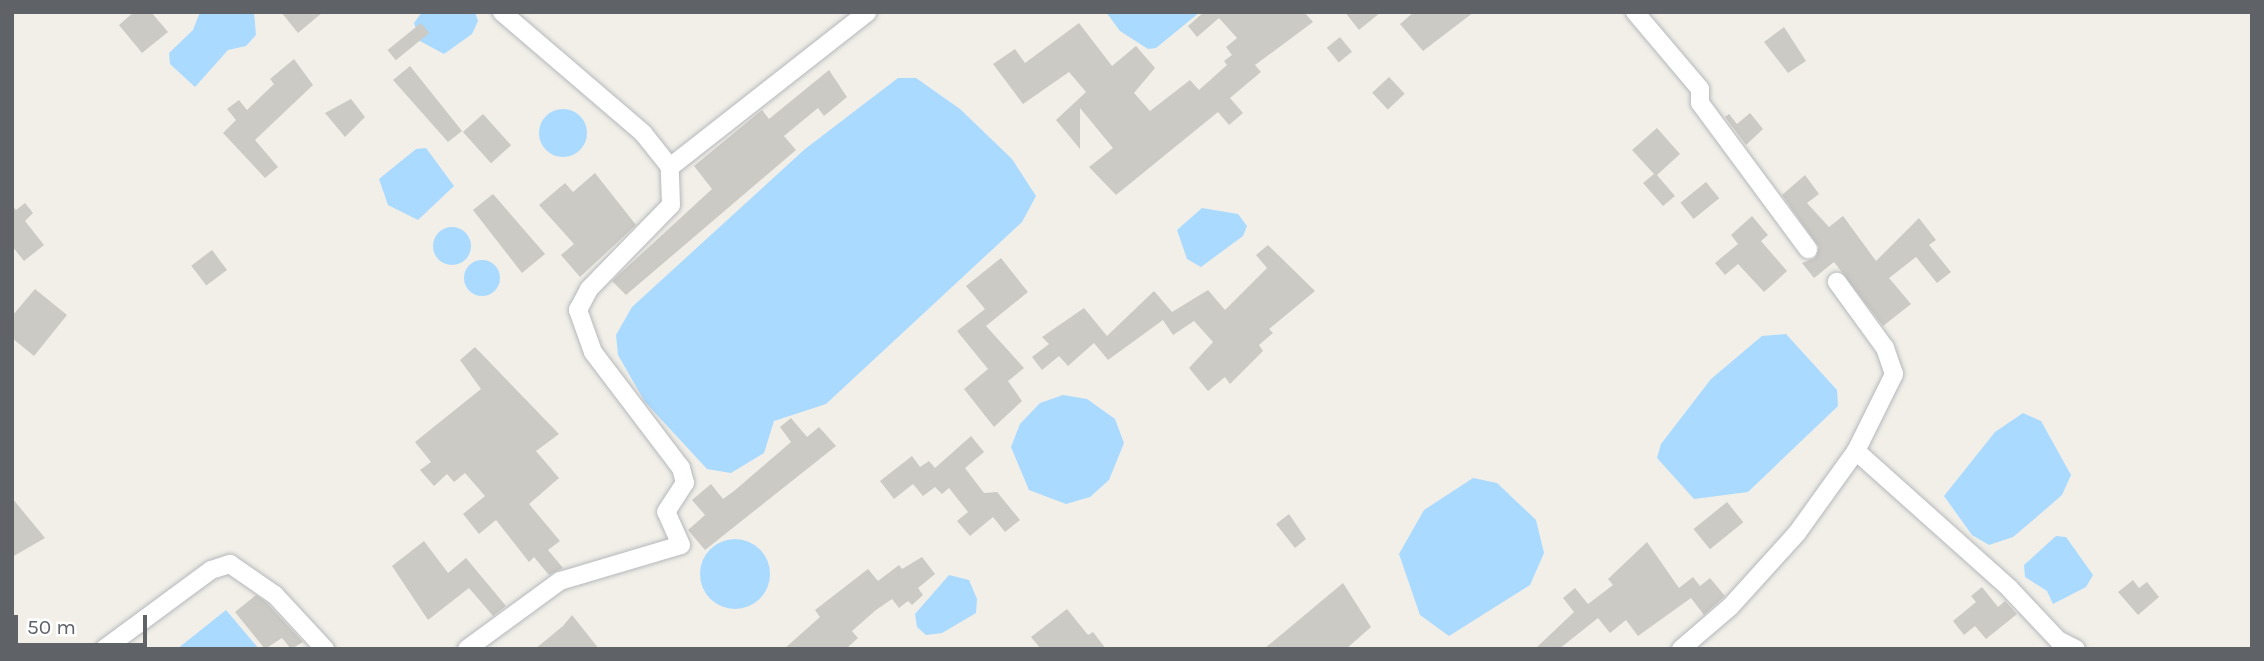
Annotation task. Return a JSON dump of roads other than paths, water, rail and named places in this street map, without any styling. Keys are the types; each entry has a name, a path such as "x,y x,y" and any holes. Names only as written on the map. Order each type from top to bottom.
{"street":[{"path":"467,649 560,581 681,545 666,512 685,484 681,468 593,352 578,310 589,289 671,205 670,167 643,133 502,12"},
{"path":"670,167 868,12"},
{"path":"1635,12 1700,89 1700,103 1808,249"},
{"path":"1681,649 1730,607 1790,541 1856,452 1894,374 1885,348 1837,282"},
{"path":"1856,452 2009,589 2057,640 2076,649"},
{"path":"104,649 211,570 230,564 275,595 325,649"}],"water":[{"path":"200,12 254,12 256,35 246,46 228,50 195,87 170,64 169,53 193,30"},
{"path":"422,12 475,12 478,21 472,34 444,54 420,41 414,23"},
{"path":"1106,12 1200,12 1156,48 1148,49 1120,31"},
{"path":"898,78 916,78 960,109 1012,159 1036,196 1022,222 826,404 774,421 764,453 731,473 707,469 645,402 618,355 616,335 632,307 805,149"},
{"path":"563,109 580,116 587,133 580,150 563,157 546,150 539,133 546,116"},
{"path":"426,148 454,186 418,220 388,205 379,179 416,149"},
{"path":"1202,208 1238,214 1247,226 1243,236 1201,267 1187,259 1177,230"},
{"path":"452,227 465,233 471,246 465,259 452,265 439,259 433,246 439,233"},
{"path":"482,260 495,265 500,278 495,291 482,296 469,291 464,278 469,265"},
{"path":"1786,334 1837,390 1838,406 1748,492 1694,499 1657,458 1661,444 1711,379 1762,336"},
{"path":"1063,395 1087,399 1115,419 1124,443 1109,480 1090,497 1066,504 1029,490 1011,447 1020,424 1040,403"},
{"path":"2023,413 2041,421 2071,475 2062,495 2032,521 2013,537 1989,545 1972,535 1944,496 1995,432"},
{"path":"1473,478 1497,483 1536,520 1544,553 1530,585 1449,636 1420,615 1399,554 1424,510"},
{"path":"2056,536 2066,537 2093,575 2086,587 2053,604 2047,591 2025,577 2024,565"},
{"path":"735,539 760,549 770,574 760,599 735,609 710,599 700,574 710,549"},
{"path":"949,575 969,580 977,599 976,613 942,633 926,635 917,627 915,614"},
{"path":"226,610 259,649 177,649"}]}
